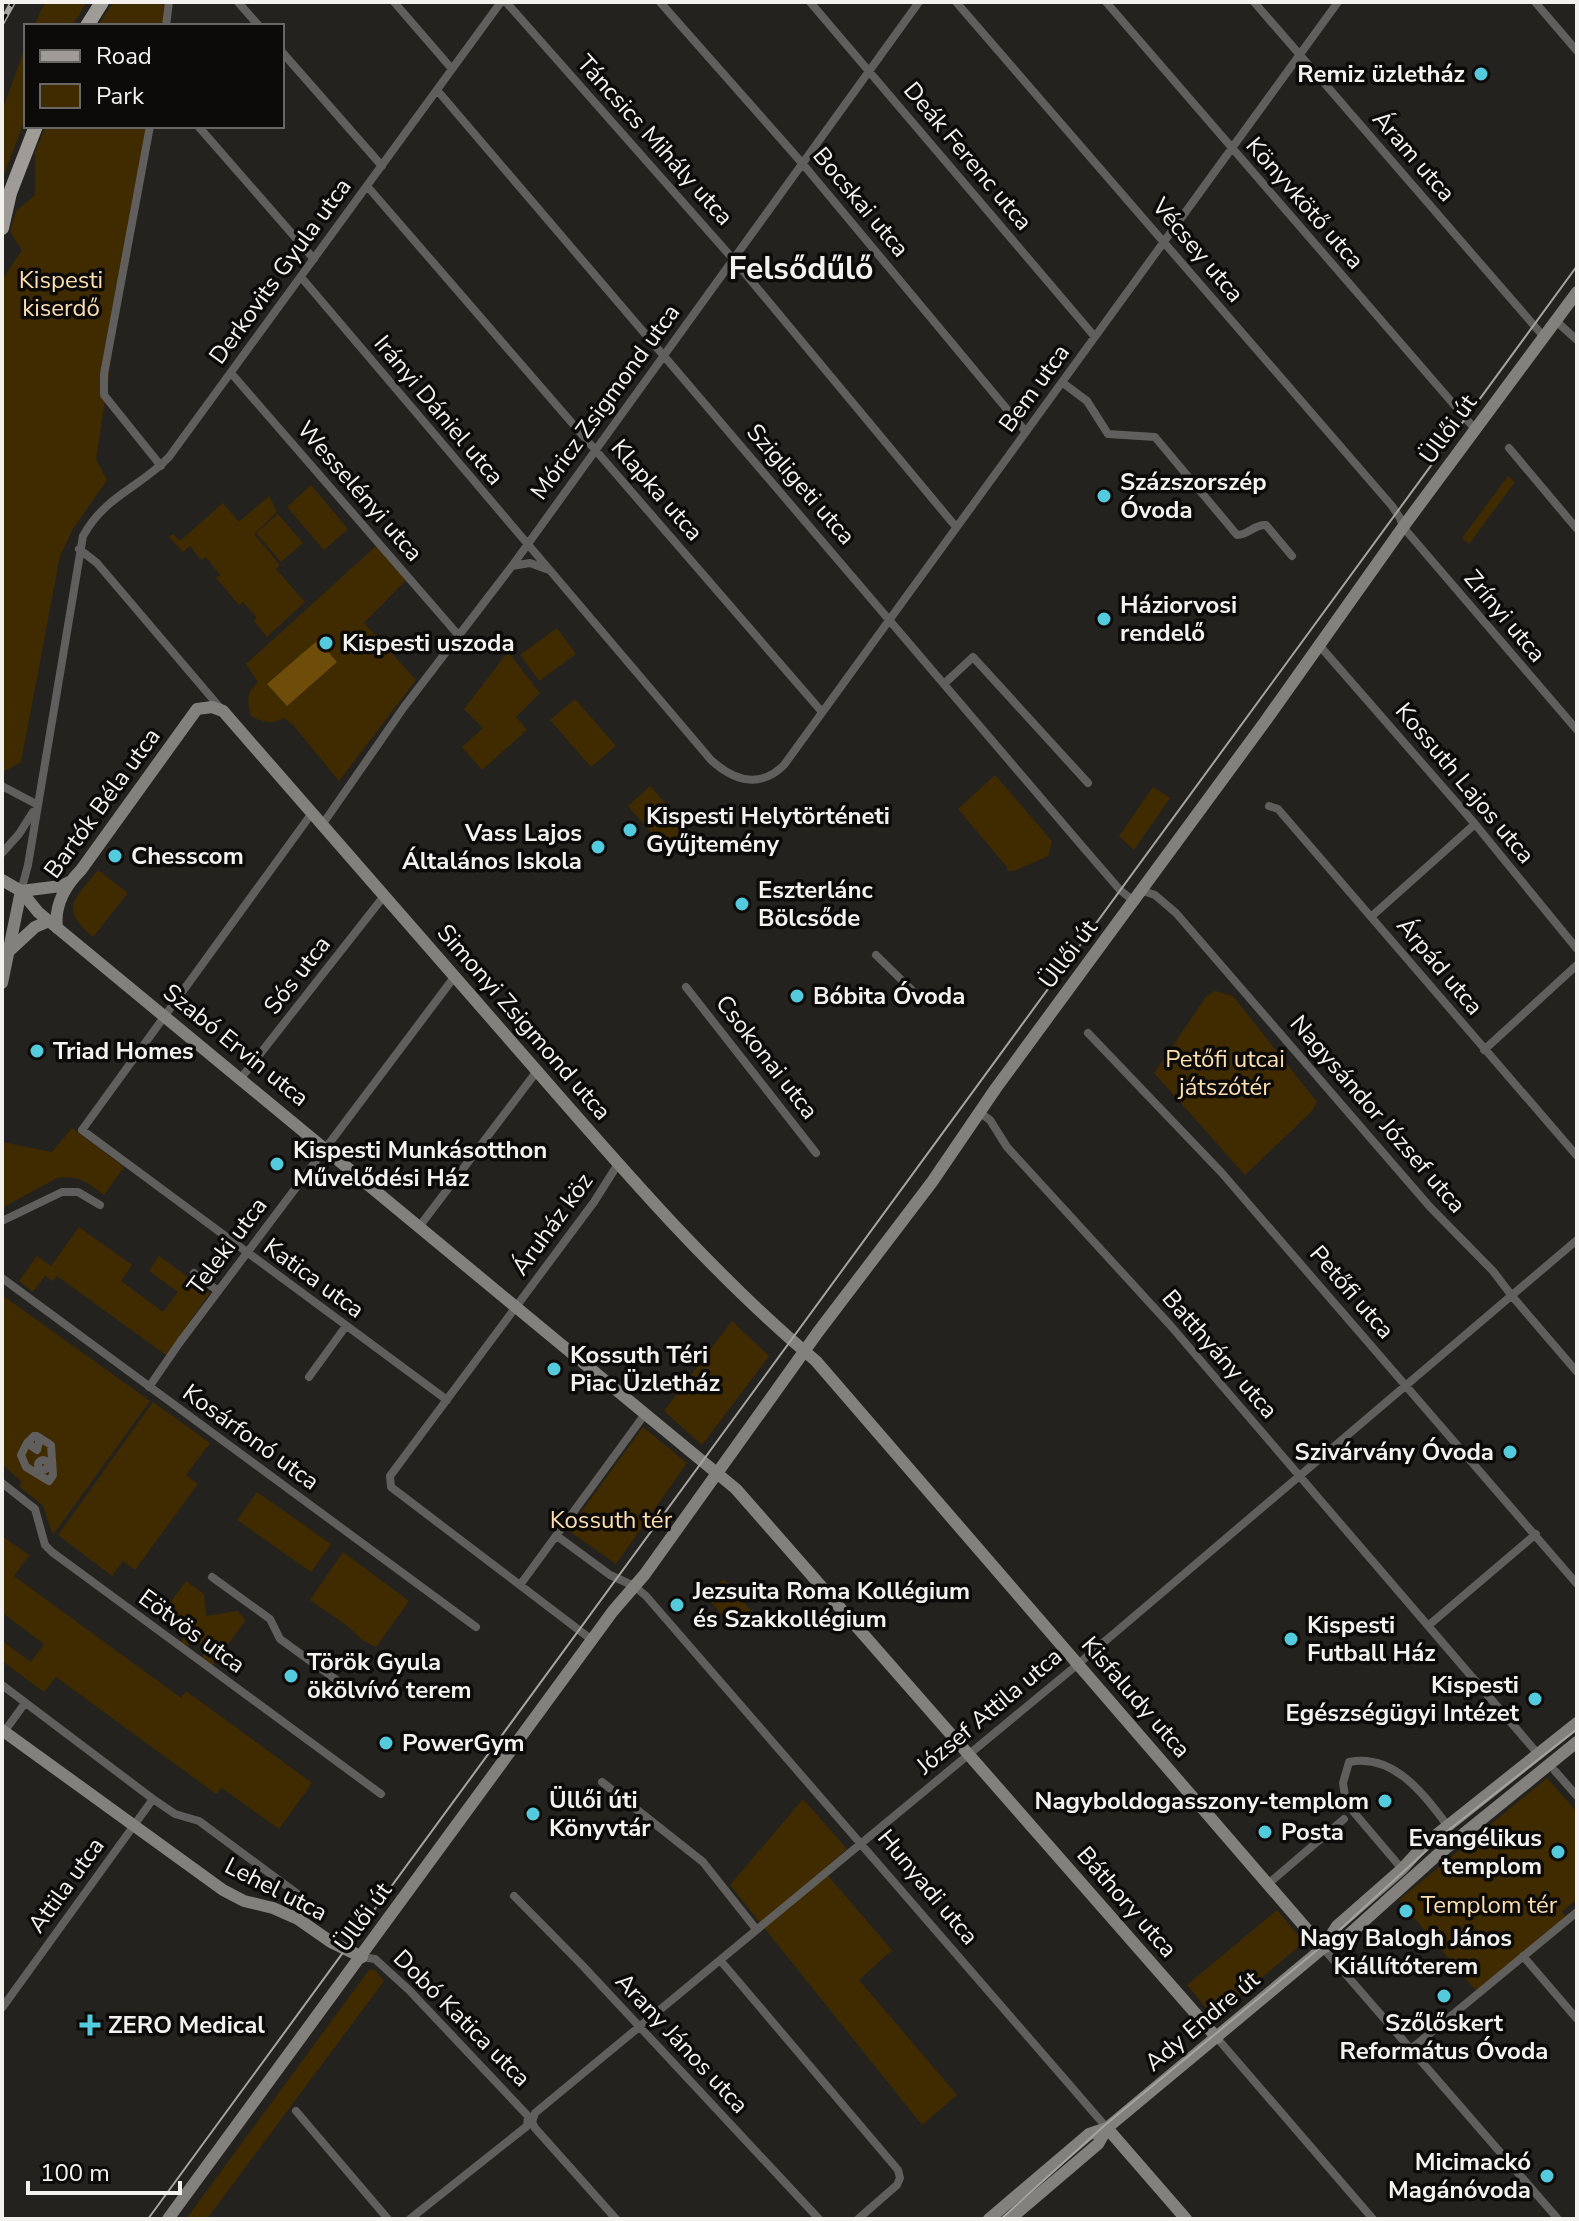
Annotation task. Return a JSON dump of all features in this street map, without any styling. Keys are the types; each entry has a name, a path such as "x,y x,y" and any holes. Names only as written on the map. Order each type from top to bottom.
{"main road":[{"path":"88,24 102,2"},
{"path":"2,228 14,181 35,128"},
{"name":"Üllői út","path":"168,2219 718,1473 804,1351 932,1182 979,1112 1577,292"},
{"name":"Bartók Béla utca","path":"53,924 58,904 69,882 81,870 197,709 212,707 223,711"},
{"name":"Simonyi Zsigmond utca","path":"223,711 618,1164 691,1242 804,1351"},
{"name":"Szabó Ervin utca","path":"2,880 21,891 38,912 516,1307"},
{"path":"2,983 21,891 61,886 69,882"},
{"path":"8,952 35,927 53,924"},
{"path":"2,933 8,952"},
{"path":"516,1307 718,1473"},
{"name":"Kisfaludy utca","path":"804,1351 1016,1590 1077,1665 1323,1948"},
{"name":"Báthory utca","path":"718,1473 736,1489 1217,2038"},
{"name":"Ady Endre út","path":"1323,1948 1337,1926 1447,1825 1577,1723"},
{"name":"Lehel utca","path":"3,1731 223,1890 244,1901 273,1908 298,1919 331,1942 362,1957"},
{"name":"Ady Endre út","path":"989,2219 1089,2134 1107,2128 1323,1948 1344,1939 1435,1857 1577,1742"},
{"name":"Ady Endre út","path":"1010,2219 1098,2144 1107,2128"},
{"name":"Hunyadi utca","path":"1107,2128 1186,2219"}],"street":[{"path":"166,24 169,2"},
{"path":"238,2 257,24"},
{"path":"394,2 452,69"},
{"name":"Derkovits Gyula utca","path":"21,891 28,865 79,549 93,519 106,504 161,466 503,2"},
{"name":"Táncsics Mihály utca","path":"503,2 733,259 956,527"},
{"name":"Bocskai utca","path":"660,2 802,163 1026,432"},
{"name":"Deák Ferenc utca","path":"810,2 1095,337"},
{"name":"Móricz Zsigmond utca","path":"322,825 404,707 512,566 919,2"},
{"name":"Vécsey utca","path":"956,2 1397,512 1403,527"},
{"name":"Könyvkötő utca","path":"1106,2 1475,429"},
{"name":"Áram utca","path":"1254,2 1544,337"},
{"name":"Bem utca","path":"750,781 765,778 784,765 1338,2"},
{"path":"1535,2 1577,51"},
{"path":"284,54 382,166"},
{"name":"Szigligeti utca","path":"437,90 1111,879 1135,902"},
{"path":"150,128 104,374 104,395 161,466"},
{"path":"200,128 314,259"},
{"name":"Klapka utca","path":"367,186 822,712"},
{"name":"Irányi Dániel utca","path":"301,277 711,760 739,779 750,781"},
{"path":"1556,321 1577,340"},
{"name":"Wesselényi utca","path":"231,373 460,637"},
{"path":"1063,383 1087,401 1108,434 1155,437 1237,535 1266,525 1292,556"},
{"path":"1509,448 1577,529"},
{"name":"Zrínyi utca","path":"1403,527 1577,730"},
{"name":"Simonyi Zsigmond utca","path":"79,549 97,563 223,711"},
{"path":"512,566 530,563 546,569"},
{"name":"Kossuth Lajos utca","path":"1319,645 1475,824 1577,949"},
{"path":"945,683 973,657 1088,783"},
{"path":"2,786 36,804 19,834 2,853"},
{"name":"Árpád utca","path":"1269,806 1278,809 1577,1156"},
{"path":"165,1016 312,813"},
{"path":"1372,916 1475,824"},
{"name":"Nagysándor József utca","path":"1143,891 1155,895 1176,913 1430,1207 1493,1271 1577,1372"},
{"name":"Sós utca","path":"241,1078 384,896"},
{"path":"876,955 919,997 931,1002"},
{"path":"1484,1050 1577,965"},
{"name":"Teleki utca","path":"149,1387 455,976"},
{"name":"Csokonai utca","path":"686,987 816,1153"},
{"name":"Katica utca","path":"165,1016 82,1130 447,1400"},
{"name":"Petőfi utca","path":"1088,1033 1221,1172 1577,1584"},
{"path":"419,1227 537,1071"},
{"name":"Batthyány utca","path":"979,1112 990,1120 1007,1147 1170,1325 1538,1754"},
{"name":"Áruház köz","path":"516,1307 594,1202 618,1164"},
{"path":"2,1221 62,1192 78,1192 100,1205"},
{"name":"József Attila utca","path":"410,2219 527,2126 531,2116 542,2106 1077,1665 1577,1240"},
{"path":"194,1273 218,1291"},
{"name":"Kosárfonó utca","path":"2,1278 476,1627"},
{"path":"516,1307 390,1476 391,1487 592,1640"},
{"path":"309,1377 346,1326"},
{"path":"520,1585 645,1414"},
{"path":"27,1443 53,1475 49,1481 26,1467 21,1455 27,1443 34,1436 51,1445 52,1451"},
{"path":"40,1438 43,1459"},
{"path":"43,1459 52,1451"},
{"path":"43,1459 52,1451"},
{"name":"Eötvös utca","path":"2,1483 35,1509 45,1545 52,1552 381,1794"},
{"path":"1429,1625 1536,1534"},
{"path":"557,1536 610,1575 634,1586"},
{"name":"Eötvös utca","path":"212,1577 270,1619 280,1639 356,1694"},
{"name":"Hunyadi utca","path":"634,1586 646,1596 1107,2128"},
{"name":"Lehel utca","path":"2,1685 153,1799 175,1814 199,1821 303,1898"},
{"name":"Lehel utca","path":"3,1731 25,1703"},
{"path":"1402,1869 1346,1803 1343,1783 1349,1762 1369,1760 1392,1767 1411,1783 1447,1825"},
{"path":"1555,1771 1577,1796"},
{"path":"602,1782 703,1862 756,1929"},
{"path":"135,1826 153,1799"},
{"path":"1268,1884 1344,1819"},
{"name":"Attila utca","path":"2,2008 135,1826"},
{"name":"Arany János utca","path":"514,1896 819,2219"},
{"path":"1411,2049 1577,1912"},
{"name":"Kisfaludy utca","path":"1323,1948 1558,2219"},
{"path":"1523,1956 1577,2019"},
{"name":"Dobó Katica utca","path":"362,1957 375,1959 409,1990 531,2116 535,2128 616,2219"},
{"path":"720,1960 898,2170 900,2178 897,2185 858,2219"},
{"name":"Báthory utca","path":"1217,2038 1373,2219"},
{"path":"296,2111 388,2219"}],"green space":[{"path":"45,2 87,2 73,24 35,24"},
{"path":"113,2 168,2 164,24 99,24"},
{"path":"24,50 24,122 2,179 2,111"},
{"name":"Kispesti kiserdő","path":"45,128 147,128 96,459 107,480 73,529 60,556 21,762 3,772 2,280 22,250 10,232 16,211 35,195 35,152"},
{"path":"1508,476 1515,482 1469,544 1462,538"},
{"path":"311,485 348,529 324,550 287,507"},
{"path":"269,496 277,512 254,534 280,565 276,569 305,602 267,637 254,621 257,618 243,602 239,605 216,578 220,575 206,557 201,560 190,546 183,552 169,537 173,534 180,541 223,503 239,522"},
{"path":"278,514 303,543 281,562 256,533"},
{"name":"Kispesti uszoda","path":"376,546 407,579 364,623 416,680 339,781 284,718 268,722 251,716 248,698 258,682 246,664"},
{"path":"557,628 576,654 539,681 520,655"},
{"path":"508,652 540,693 516,717 527,730 482,770 462,747 483,728 464,709"},
{"path":"575,699 616,746 591,767 550,720"},
{"path":"995,775 1052,841 1048,856 1014,871 1007,871 1007,867 958,809"},
{"path":"650,786 690,831 667,851 628,806"},
{"path":"1153,787 1170,798 1134,850 1119,836"},
{"path":"98,870 128,893 93,937 82,927 73,911 77,897"},
{"name":"Petőfi utcai játszótér","path":"1215,991 1233,996 1317,1102 1311,1112 1245,1175 1154,1073 1206,997"},
{"path":"72,1128 124,1167 104,1195 82,1181 57,1178 2,1208 2,1142 52,1152"},
{"path":"79,1227 132,1265 121,1281 163,1312 178,1292 149,1271 159,1256 210,1293 166,1355 57,1276 53,1281 45,1276 33,1292 19,1281 37,1256 51,1266"},
{"path":"2,1295 150,1401 53,1535 43,1506 19,1486 22,1482 2,1464"},
{"path":"732,1321 769,1356 702,1445 664,1411"},
{"path":"153,1402 210,1443 186,1475 198,1484 135,1570 123,1561 112,1576 58,1535"},
{"name":"Kossuth tér","path":"643,1427 687,1463 616,1564 568,1530"},
{"path":"257,1492 331,1544 311,1572 237,1520"},
{"path":"2,1536 29,1555 14,1576 181,1698 186,1691 312,1783 279,1829 222,1788 216,1794 56,1677 44,1692 2,1661 2,1641 31,1662 44,1644 4,1614 2,1616"},
{"path":"343,1552 409,1601 376,1647 362,1640 310,1600"},
{"path":"724,1579 753,1613 734,1629 705,1595"},
{"path":"186,1581 204,1594 206,1616 237,1611 246,1620 212,1666 202,1659 205,1648 193,1639 187,1646 181,1643 185,1634 160,1616"},
{"name":"Templom tér","path":"1547,1778 1577,1812 1577,1899 1562,1912 1568,1919 1478,1993 1399,1900"},
{"path":"803,1799 847,1849 823,1870 892,1950 859,1980 957,2095 922,2125 730,1885"},
{"path":"1277,1910 1302,1944 1213,2016 1187,1985"},
{"path":"374,1969 384,1981 207,2219 186,2219 369,1970"}],"shaded area":[{"path":"318,640 337,662 287,706 267,684"}],"tram line":[{"path":"148,2219 1577,266"},
{"path":"1001,2219 1105,2125 1322,1946 1450,1829 1577,1729"}],"railway":[{"path":"2,22 13,2"}],"place":[{"name":"Remiz üzletház","path":"1481,74"},
{"name":"Százszorszép Óvoda","path":"1104,496"},
{"name":"Háziorvosi rendelő","path":"1104,619"},
{"name":"Kispesti uszoda","path":"326,643"},
{"name":"Kispesti Helytörténeti Gyűjtemény","path":"630,830"},
{"name":"Vass Lajos Általános Iskola","path":"598,847"},
{"name":"Chesscom","path":"115,856"},
{"name":"Eszterlánc Bölcsőde","path":"742,904"},
{"name":"Bóbita Óvoda","path":"797,996"},
{"name":"Triad Homes","path":"37,1051"},
{"name":"Kispesti Munkásotthon Művelődési Ház","path":"277,1164"},
{"name":"Kossuth Téri Piac Üzletház","path":"554,1369"},
{"name":"Szivárvány Óvoda","path":"1510,1452"},
{"name":"Jezsuita Roma Kollégium és Szakkollégium","path":"677,1605"},
{"name":"Kispesti Futball Ház","path":"1291,1639"},
{"name":"Török Gyula ökölvívó terem","path":"291,1676"},
{"name":"Kispesti Egészségügyi Intézet","path":"1535,1699"},
{"name":"PowerGym","path":"386,1743"},
{"name":"Nagyboldogasszony-templom","path":"1385,1801"},
{"name":"Üllői úti Könyvtár","path":"533,1814"},
{"name":"Posta","path":"1265,1832"},
{"name":"Evangélikus templom","path":"1558,1852"},
{"name":"Nagy Balogh János Kiállítóterem","path":"1406,1911"},
{"name":"Szőlőskert Református Óvoda","path":"1444,1996"},
{"name":"ZERO Medical","path":"90,2025"},
{"name":"Micimackó Magánóvoda","path":"1547,2176"}],"district":[{"name":"Felsődűlő","path":"801,268"}]}
